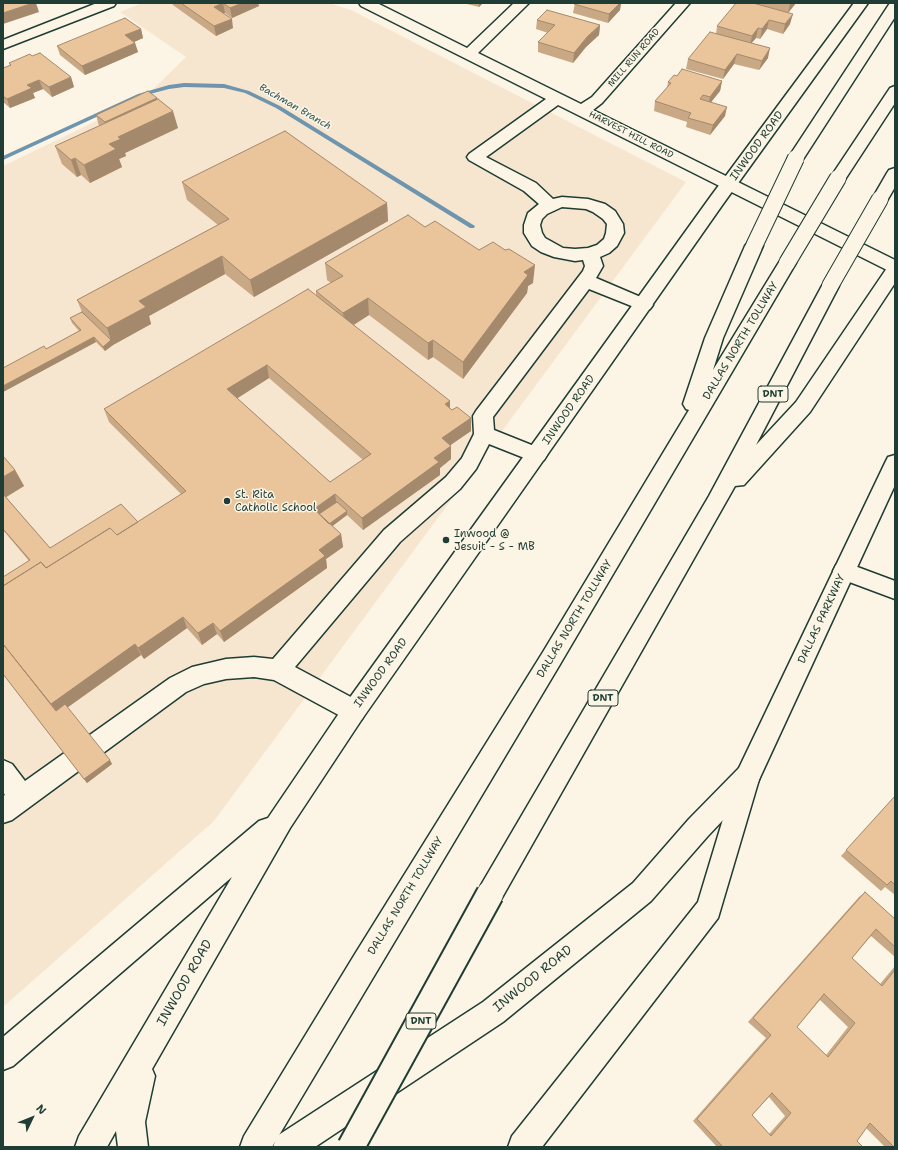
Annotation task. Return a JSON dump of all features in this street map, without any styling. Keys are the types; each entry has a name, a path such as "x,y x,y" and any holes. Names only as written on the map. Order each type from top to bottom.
{"main road":[{"path":"3,45 87,6 109,3"},
{"name":"HARVEST HILL ROAD","path":"366,3 895,268"},
{"path":"469,54 522,3"},
{"name":"MILL RUN ROAD","path":"582,111 597,100 683,3"},
{"name":"INWOOD ROAD","path":"90,1147 148,1045 281,819 354,712 729,184 861,3"},
{"path":"680,441 714,338 754,246 796,158 895,6"},
{"name":"DALLAS NORTH TOLLWAY","path":"255,1147 552,659 680,441 838,178 895,91"},
{"path":"550,205 530,187 475,157 557,98"},
{"name":"DNT","path":"351,1147 490,894 716,502 830,286 895,173"},
{"path":"562,202 588,204 599,208 609,215 614,224 615,233 611,242 602,249 590,254 575,255 560,253 538,242 533,234 532,225 534,217 541,210 550,205 562,202"},
{"path":"278,670 392,536 453,483 469,463 484,434 484,416 586,281 594,266 590,254"},
{"path":"716,502 803,407 870,308 895,268"},
{"path":"586,281 644,305"},
{"path":"484,434 537,455"},
{"name":"DALLAS PARKWAY","path":"748,776 895,463"},
{"path":"844,571 895,590"},
{"path":"3,772 12,804 178,685 200,674 226,669 254,667 278,670 354,712"},
{"path":"523,1147 709,909 748,776"},
{"name":"INWOOD ROAD","path":"288,1147 493,1012 642,892 698,828 748,776"},
{"name":"INWOOD ROAD","path":"3,1056 281,819"},
{"path":"133,1147 130,1122 135,1095 148,1045"}],"shaded area":[{"name":"St. Rita Catholic School","path":"142,3 329,3 351,10 686,182 214,821 3,1007 3,166 144,98 186,57 120,12"}],"building":[{"path":"3,3 33,3 3,13"},
{"path":"181,3 223,3 214,7 232,19 214,26"},
{"path":"223,3 242,3 230,8"},
{"path":"620,3 609,14 574,4"},
{"path":"736,3 753,3 793,14 785,24 769,20 762,29 758,28 752,36 717,26"},
{"path":"547,10 600,25 587,37 574,53 538,42 555,25 537,20"},
{"path":"125,18 141,29 125,35 135,43 82,66 57,46"},
{"path":"710,32 770,48 762,61 737,54 725,70 688,59"},
{"path":"40,53 71,77 49,87 39,80 27,85 32,88 7,99 3,96 3,68 11,65 9,63 30,54 32,56"},
{"path":"682,69 722,81 710,97 703,95 700,99 727,107 713,125 688,118 691,113 655,101 671,83 668,82 674,75 677,76"},
{"path":"148,91 157,98 105,122 96,115"},
{"path":"158,99 173,111 118,137 121,139 109,144 116,149 84,165 75,158 71,160 55,146"},
{"path":"285,131 387,203 250,280 222,256 139,301 146,307 107,328 77,300 229,219 182,182"},
{"path":"408,215 425,227 435,221 479,250 493,242 505,250 509,249 535,265 524,272 528,275 463,362 433,340 428,343 368,298 343,313 316,291 343,276 325,263"},
{"path":"308,289 450,401 445,404 452,410 457,407 471,418 442,438 451,446 434,458 439,462 362,518 335,494 314,509 341,534 319,550 325,556 220,631 213,623 198,633 183,617 138,648 135,644 51,704 3,644 3,586 41,562 46,568 110,528 117,535 186,491 104,409","holes":["267,365 371,454 330,482 227,389"]},
{"path":"82,312 111,340 103,347 94,337 3,386 3,368 44,346 46,349 81,330 70,318"},
{"path":"3,456 15,470 3,477"},
{"path":"3,494 50,548 121,504 138,522 117,535 110,528 46,568 41,562 3,586 3,577 30,560 3,529"},
{"path":"337,502 347,511 329,524 319,514"},
{"path":"3,644 56,711 65,704 110,760 84,779 3,674"},
{"path":"895,796 895,885 891,881 887,885 846,850"},
{"path":"865,892 895,919 895,947 876,929 852,958 882,986 895,970 895,1147 870,1123 857,1141 863,1147 723,1147 697,1119 771,1035 753,1018","holes":["824,994 855,1023 828,1057 797,1027","772,1093 791,1113 771,1136 752,1115"]}],"waterway":[{"name":"Bachman Branch","path":"3,158 140,95 169,87 184,85 224,86 247,92 278,107 472,226"}],"place":[{"name":"St. Rita Catholic School","path":"227,501"},
{"name":"Inwood @ Jesuit - S - MB","path":"446,540"}]}
